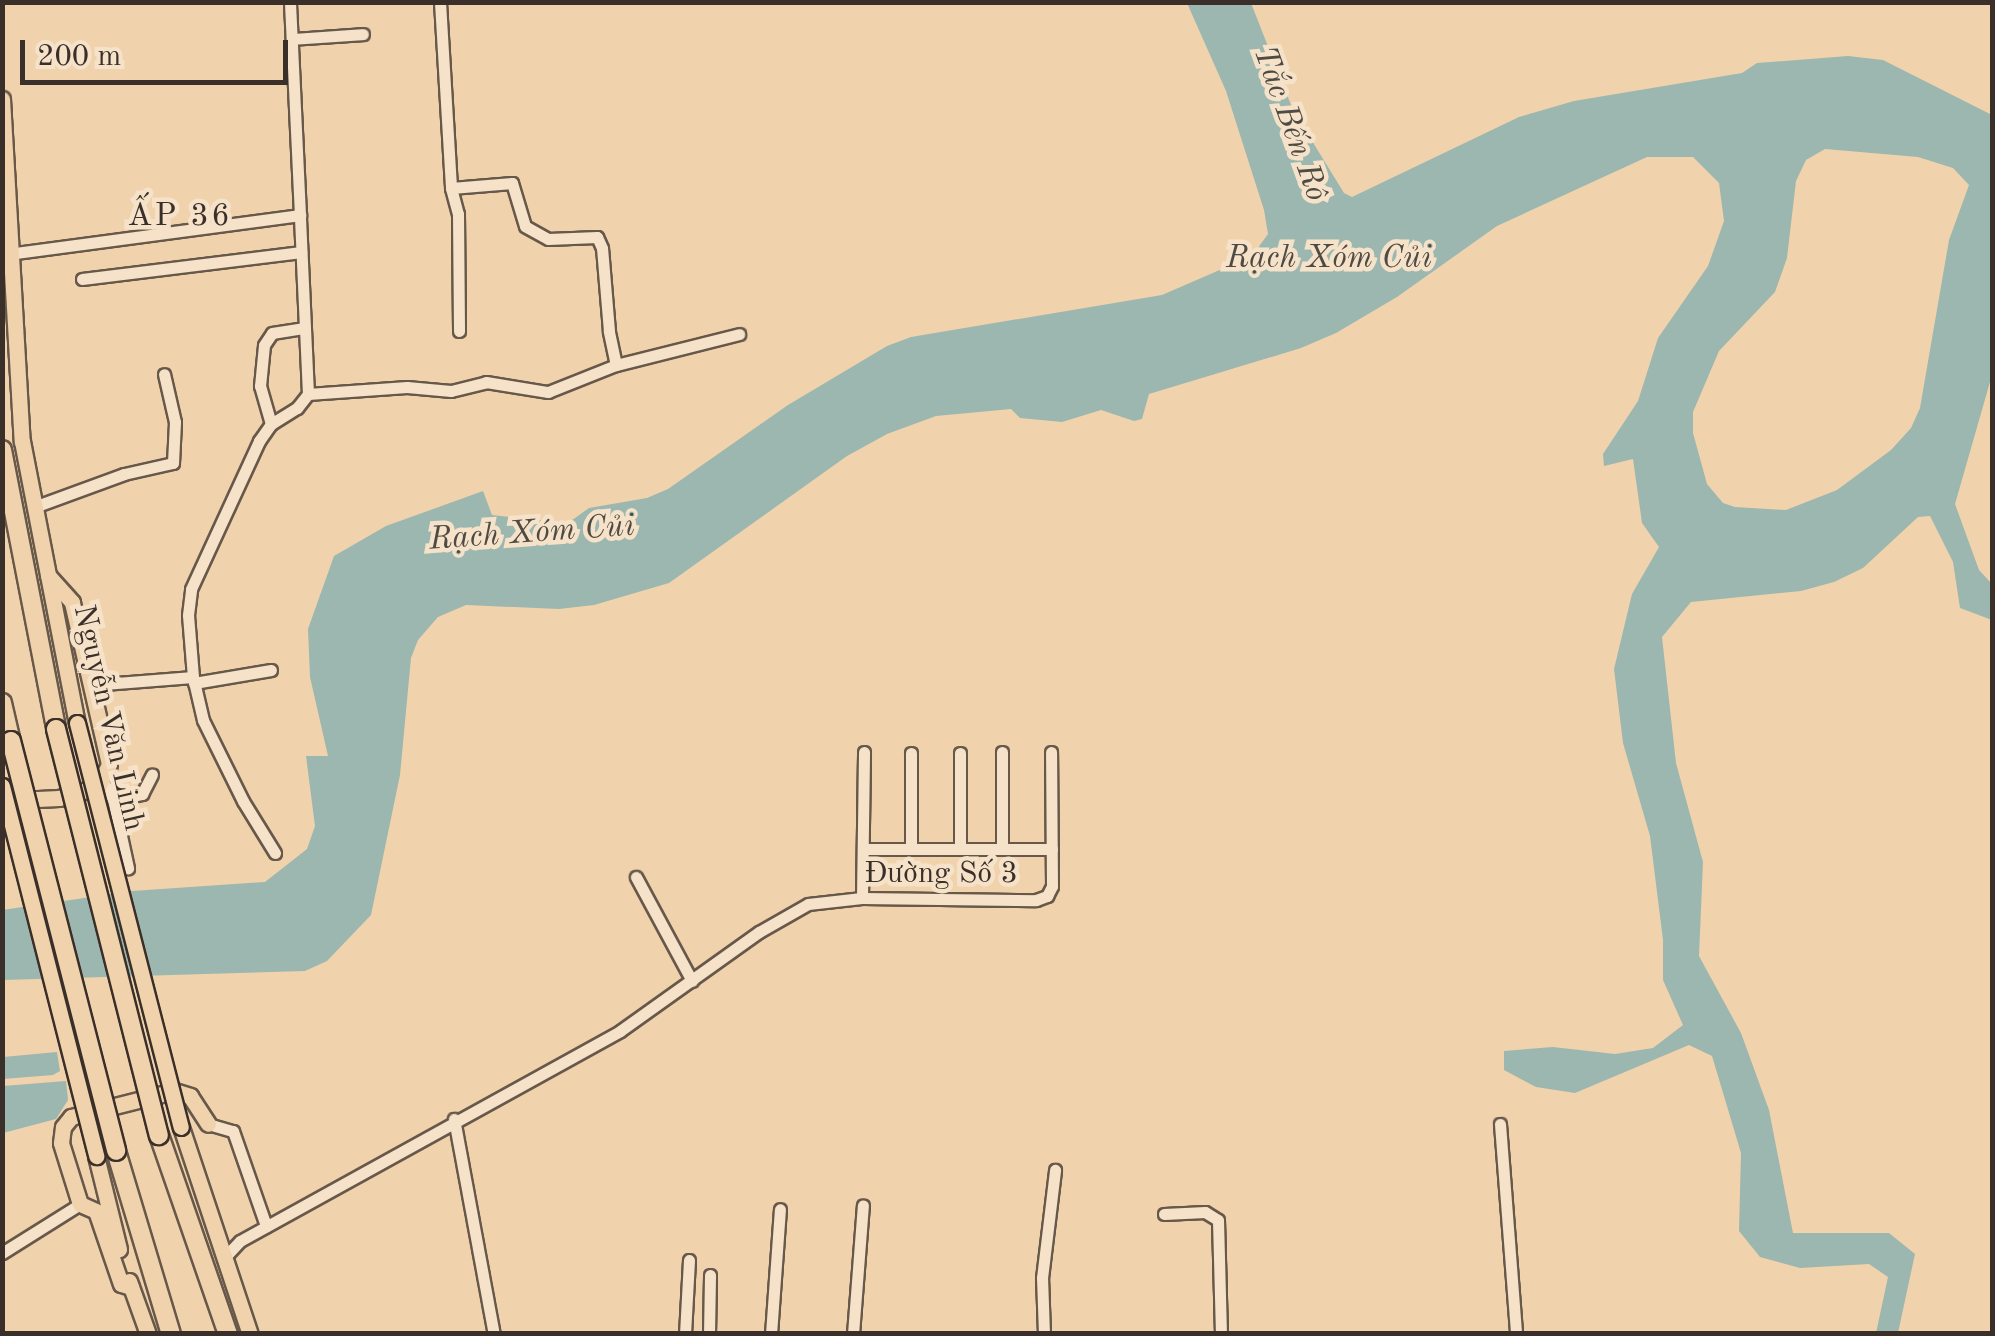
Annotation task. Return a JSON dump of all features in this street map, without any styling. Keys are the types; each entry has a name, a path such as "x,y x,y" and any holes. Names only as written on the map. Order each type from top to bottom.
{"highway":[{"name":"Nguyễn Văn Linh","path":"2,450 56,729 159,1135 228,1334"},
{"path":"2,702 116,1151 171,1334"}],"main road":[{"name":"Nguyễn Văn Linh","path":"2,98 16,386 34,508 76,723 181,1127 250,1334"},
{"path":"2,798 59,798 103,782 109,764 72,602 47,574"},
{"path":"2,786 130,1287 148,1334"},
{"path":"130,1287 121,1284 96,1211 80,1204 61,1142 63,1127 71,1118 174,1090 190,1096 208,1124"}],"street":[{"path":"275,853 203,720 193,680 188,615 191,589 271,424 297,408 308,394 290,2"},
{"path":"440,2 451,188 458,214 459,331"},
{"path":"292,39 362,34"},
{"path":"451,188 512,183 525,226 548,239 597,237 602,248 608,331 616,365"},
{"path":"8,254 300,214"},
{"path":"82,279 301,252"},
{"path":"271,424 260,386 264,346 272,333 305,328"},
{"path":"308,394 407,387 451,391 486,382 548,392 616,365 739,334"},
{"path":"34,508 124,474 173,463 176,422 164,374"},
{"path":"91,686 193,680 271,670"},
{"path":"862,898 864,752"},
{"path":"1002,752 1002,848"},
{"path":"863,849 1052,849 1050,752"},
{"path":"911,753 911,849"},
{"path":"960,753 960,849"},
{"path":"112,800 142,794 152,774"},
{"path":"103,782 112,800 128,868"},
{"name":"Đường Số 3","path":"692,982 759,932 822,900 1036,900 1047,896 1052,886 1052,849"},
{"path":"224,1258 240,1240 620,1030 692,982 636,877"},
{"path":"454,1119 494,1334"},
{"path":"208,1124 232,1130 266,1226"},
{"path":"1500,1124 1516,1334"},
{"path":"1044,1334 1042,1278 1055,1170"},
{"path":"2,1253 80,1204"},
{"path":"853,1334 863,1205"},
{"path":"771,1334 780,1210"},
{"path":"1164,1214 1205,1212 1218,1220 1221,1334"},
{"path":"216,1234 240,1240"},
{"path":"684,1334 689,1260"},
{"path":"709,1334 710,1274"}],"water":[{"name":"Rạch Xóm Củi","path":"1187,3 1251,3 1293,110 1344,193 1352,197 1519,117 1574,101 1742,73 1757,63 1848,56 1883,60 1992,115 1992,375 1955,504 1979,570 1992,584 1992,620 1960,608 1953,562 1930,516 1918,517 1863,568 1834,582 1801,591 1691,602 1662,637 1676,763 1703,862 1699,956 1741,1033 1769,1110 1793,1233 1889,1233 1915,1254 1898,1333 1876,1333 1888,1277 1869,1264 1800,1268 1760,1257 1739,1231 1741,1153 1712,1056 1689,1045 1575,1093 1536,1087 1504,1070 1504,1051 1553,1047 1615,1054 1653,1048 1683,1025 1663,980 1663,940 1650,836 1623,743 1614,669 1632,594 1659,547 1642,523 1633,459 1604,466 1603,454 1638,401 1658,338 1708,266 1724,221 1719,183 1693,157 1647,157 1497,226 1397,297 1336,333 1301,348 1149,394 1142,419 1134,421 1101,410 1062,422 1020,418 1011,409 936,416 887,434 847,456 669,583 594,605 559,609 466,605 438,617 418,640 411,658 400,775 371,915 327,961 305,971 3,980 2,910 132,891 265,882 307,849 315,826 306,756 328,756 310,677 308,629 334,556 386,526 483,491 492,515 568,523 589,508 647,498 668,489 788,405 887,346 911,337 1162,295 1252,256 1268,234 1226,91","holes":["1825,149 1918,157 1953,168 1969,185 1949,240 1920,408 1911,428 1891,450 1837,490 1786,510 1723,503 1707,484 1693,433 1693,412 1719,351 1775,292 1787,258 1796,181 1806,160"]},
{"path":"57,1052 60,1071 53,1075 3,1079 3,1057"},
{"path":"66,1081 68,1100 56,1119 3,1133 3,1086"}],"district":[{"name":"ẤP 36","path":"180,217"}],"water label":[{"name":"Tắc Bến Rô","path":"1289,124"}]}
